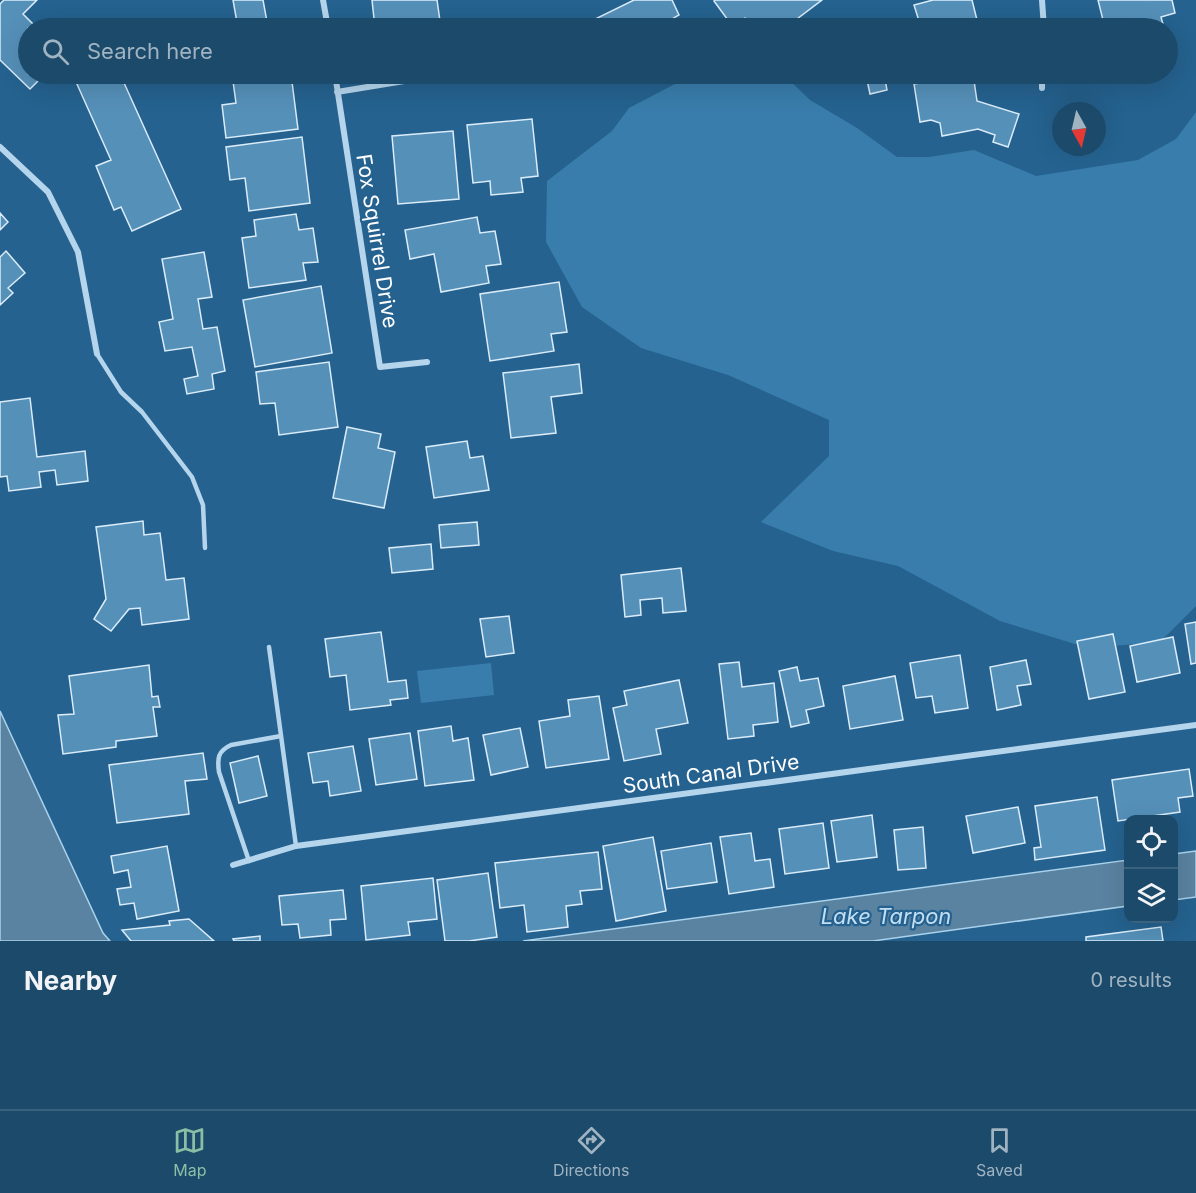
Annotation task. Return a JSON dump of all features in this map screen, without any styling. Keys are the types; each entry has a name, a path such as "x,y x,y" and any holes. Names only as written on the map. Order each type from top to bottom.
{"street":[{"path":"323,0 326,18"},
{"path":"1041,0 1044,18"},
{"name":"Fox Squirrel Drive","path":"336,84 380,367 428,362"},
{"path":"337,92 386,84"},
{"path":"0,147 48,192 78,252 97,354"},
{"name":"South Canal Drive","path":"233,865 296,846 1196,725"}],"lane":[{"path":"97,354 121,392 142,412 192,477 203,505 205,548"},
{"path":"269,647 296,846"},
{"path":"249,861 219,772 218,759 224,748 231,745 281,736"}],"shaded area":[{"path":"675,84 793,84 810,100 857,128 897,157 929,157 974,150 1036,176 1138,160 1176,139 1196,112 1196,606 1160,642 1088,648 1000,621 898,566 833,551 761,522 829,456 829,420 728,375 641,348 582,307 546,242 547,181 612,131 629,108"},
{"path":"491,663 494,695 421,703 417,671"}],"water":[{"path":"0,711 103,933 110,941 0,941"},
{"path":"1196,851 1196,897 1178,899 1178,853"},
{"name":"Lake Tarpon","path":"1124,861 1124,907 873,941 523,941"}],"building":[{"path":"4,0 37,0 23,14 27,18 18,18 18,77 0,60 0,4"},
{"path":"233,0 263,0 266,18 236,18"},
{"path":"372,0 437,0 440,18 374,18"},
{"path":"634,0 672,0 679,15 674,18 597,18"},
{"path":"822,0 798,18 726,18 714,1"},
{"path":"933,0 972,0 976,18 918,18 914,5"},
{"path":"1098,0 1172,0 1175,13 1161,18 1102,18"},
{"path":"25,84 35,84 30,89"},
{"path":"77,84 125,84 181,209 132,231 121,207 114,210 96,166 111,160"},
{"path":"233,84 292,84 298,129 226,138 222,105 236,103"},
{"path":"868,84 886,84 887,90 870,94"},
{"path":"914,84 974,84 977,101 1019,114 1008,147 993,142 995,135 978,129 942,136 940,123 931,120 920,122"},
{"path":"532,119 538,176 521,178 523,192 491,195 490,181 473,183 467,125"},
{"path":"453,131 459,199 398,204 392,136"},
{"path":"302,137 310,203 249,211 245,178 230,180 226,147"},
{"path":"0,213 8,222 0,230"},
{"path":"296,214 299,230 313,228 318,262 303,263 306,280 249,288 242,238 256,236 254,220"},
{"path":"477,217 480,233 495,231 501,264 486,266 489,283 441,292 434,254 410,259 405,230"},
{"path":"6,251 25,273 8,288 13,293 0,305 0,257"},
{"path":"204,252 212,297 198,299 203,329 217,327 225,371 212,374 214,389 187,394 184,379 198,376 192,347 165,351 159,322 173,319 162,259"},
{"path":"559,282 567,332 551,334 554,351 490,361 480,294"},
{"path":"321,286 332,353 255,367 243,300"},
{"path":"329,362 338,427 279,435 275,403 260,404 256,372"},
{"path":"579,364 582,393 551,397 556,433 511,438 503,373"},
{"path":"30,398 37,457 85,451 88,481 57,485 55,470 39,472 41,487 9,491 7,476 0,477 0,402"},
{"path":"347,427 381,434 378,448 395,452 384,508 333,498"},
{"path":"467,441 470,458 483,456 489,490 434,498 426,447"},
{"path":"143,521 144,535 160,533 166,580 184,578 189,619 142,625 140,608 129,609 111,631 94,619 106,599 96,527"},
{"path":"477,522 479,545 441,548 439,525"},
{"path":"431,544 433,569 392,573 389,548"},
{"path":"681,568 686,611 663,613 662,598 640,600 641,615 625,617 621,575"},
{"path":"509,616 514,653 486,657 480,619"},
{"path":"1196,622 1196,663 1191,664 1185,624"},
{"path":"381,632 388,682 406,680 408,698 390,700 391,705 350,710 346,675 330,677 325,639"},
{"path":"1113,634 1125,692 1089,699 1077,641"},
{"path":"1173,637 1180,673 1137,682 1130,646"},
{"path":"960,655 968,708 935,713 932,696 916,698 910,663"},
{"path":"1026,660 1031,684 1017,686 1021,705 997,710 990,667"},
{"path":"739,662 742,687 774,683 778,722 753,725 754,736 728,739 719,664"},
{"path":"149,665 152,697 158,696 160,707 153,707 157,736 116,741 116,747 63,754 58,715 74,714 69,676"},
{"path":"797,667 800,681 818,678 824,706 806,710 809,723 791,727 779,671"},
{"path":"895,676 903,720 850,729 843,686"},
{"path":"679,680 688,723 656,729 661,754 624,761 613,708 627,705 624,691"},
{"path":"599,696 609,759 546,768 539,721 570,716 568,700"},
{"path":"451,726 453,741 468,738 474,780 425,786 418,731"},
{"path":"520,728 528,767 491,775 483,735"},
{"path":"410,733 417,779 376,785 369,739"},
{"path":"353,746 361,791 330,796 328,781 313,783 308,753"},
{"path":"203,753 207,779 185,781 189,814 117,823 109,765"},
{"path":"258,756 267,796 239,803 230,763"},
{"path":"1189,769 1193,796 1178,798 1180,812 1159,815 1124,815 1124,820 1118,821 1112,780"},
{"path":"1097,797 1105,850 1035,860 1034,848 1041,847 1035,806"},
{"path":"1018,807 1025,843 973,853 966,816"},
{"path":"872,815 877,857 837,862 831,821"},
{"path":"823,823 829,868 785,874 779,829"},
{"path":"923,827 926,868 898,870 894,830"},
{"path":"751,833 755,861 770,859 774,887 729,894 720,837"},
{"path":"653,837 666,911 616,921 603,846"},
{"path":"711,843 717,882 667,889 661,851"},
{"path":"167,846 179,911 137,919 134,903 120,905 117,889 131,887 128,870 114,873 111,856"},
{"path":"598,852 602,889 580,891 582,904 566,906 568,927 527,932 524,905 500,908 495,863"},
{"path":"488,873 497,937 469,941 445,941 437,880"},
{"path":"433,878 437,919 408,922 410,935 366,940 361,886"},
{"path":"343,890 346,919 330,920 331,935 300,938 298,924 282,925 279,896"},
{"path":"189,919 214,941 131,941 122,930 170,925 169,921"},
{"path":"1161,927 1163,941 1086,941 1086,937"},
{"path":"260,936 260,941 234,941 233,939"}]}
